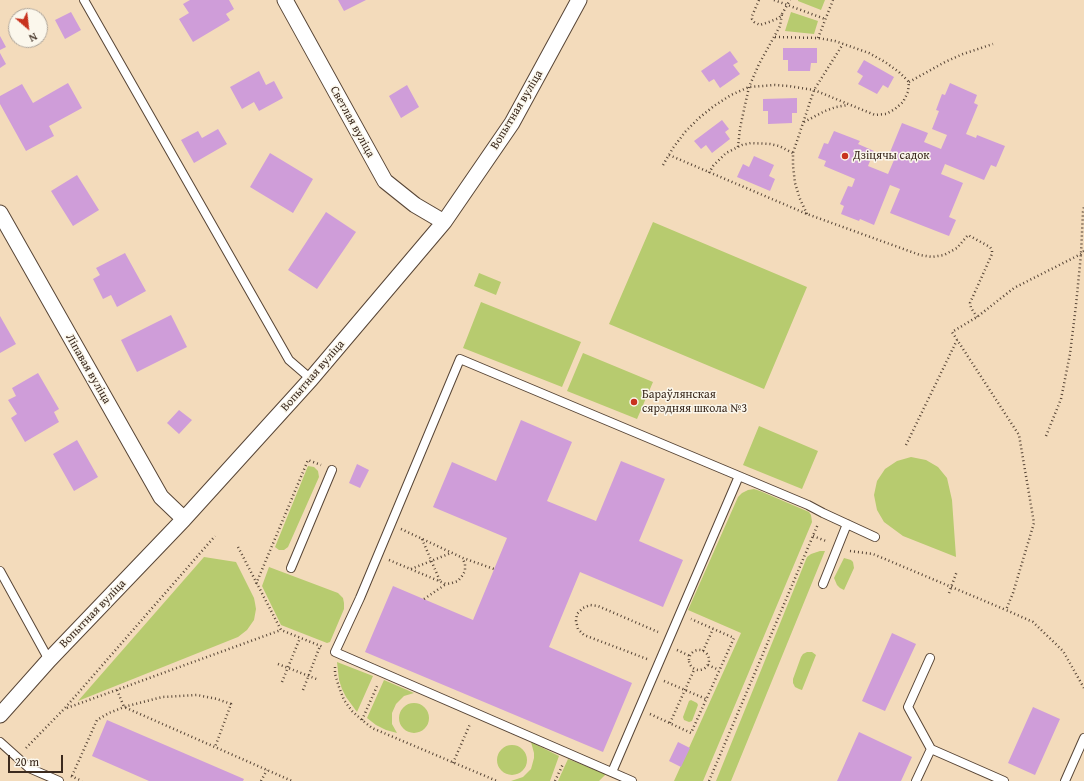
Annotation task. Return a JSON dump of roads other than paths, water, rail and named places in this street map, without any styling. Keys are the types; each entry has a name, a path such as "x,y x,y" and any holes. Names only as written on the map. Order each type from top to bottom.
{"street":[{"name":"Светлая вуліца","path":"285,0 385,181 416,206 444,222"},
{"name":"Вопытная вуліца","path":"0,715 49,660 184,519 311,379 444,222 512,123 579,0"},
{"name":"Ліпавая вуліца","path":"0,213 161,497 184,519"}],"lane":[{"path":"84,0 289,360 311,379"},
{"path":"632,781 335,652 360,598 460,359 808,505 875,537"},
{"path":"290,568 332,470"},
{"path":"612,772 739,476"},
{"path":"823,584 847,524"},
{"path":"0,571 49,660"},
{"path":"930,658 908,707 931,749 1001,780"},
{"path":"1065,781 1084,738"},
{"path":"0,742 30,768 48,779 59,781"},
{"path":"916,781 931,749"}],"place":[{"name":"Дзіцячы садок","path":"845,156"},
{"name":"Бараўлянская сярэдняя школа №3","path":"634,402"}]}
